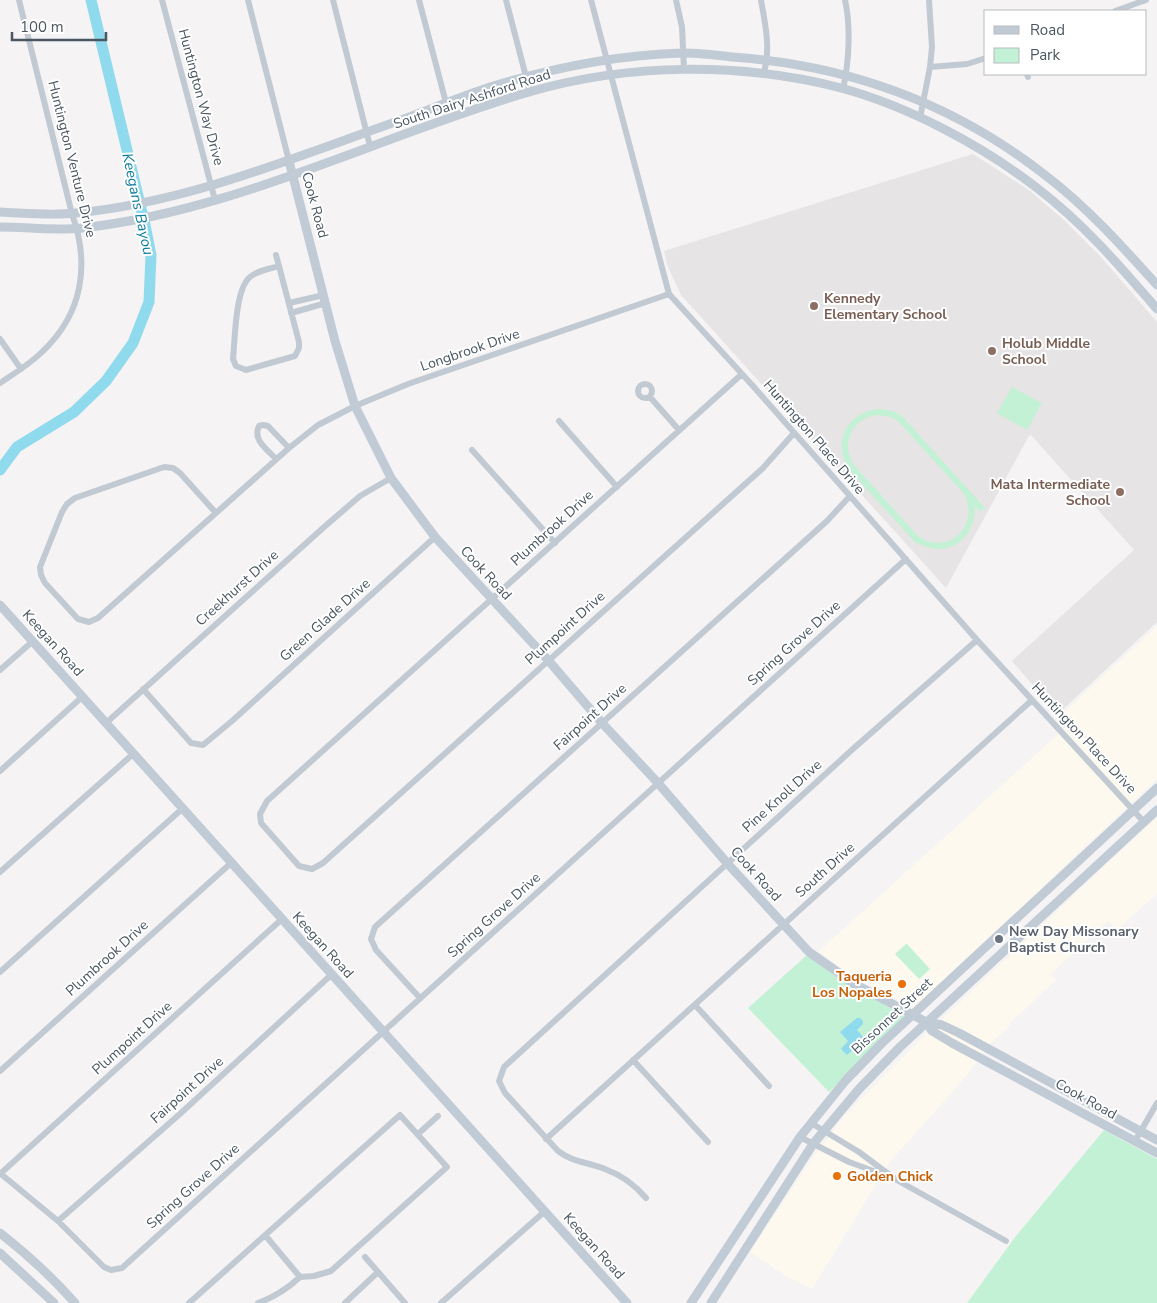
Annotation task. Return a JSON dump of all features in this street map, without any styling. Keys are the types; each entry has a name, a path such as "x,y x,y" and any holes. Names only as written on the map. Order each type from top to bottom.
{"main road":[{"name":"South Dairy Ashford Road","path":"0,212 72,214 156,201 289,161 367,131 526,77 564,67 606,60 684,53 768,59 847,75 891,88 942,110 1016,152 1048,177 1093,216 1122,245 1157,285"},
{"name":"South Dairy Ashford Road","path":"0,227 78,229 159,216 215,200 530,92 610,74 684,69 764,72 843,89 883,102 920,118 980,149 1039,190 1078,224 1111,255 1157,310"},
{"name":"Cook Road","path":"289,161 335,341 355,406 391,478 435,537 548,660 727,863 810,952 856,985 926,1022 942,1025 959,1033 1157,1140"},
{"path":"1039,190 1048,177"},
{"path":"1111,255 1122,245"},
{"name":"Keegan Road","path":"0,605 627,1303"},
{"name":"Bissonnet Street","path":"691,1303 800,1137 846,1080 912,1015 1157,788"},
{"name":"Bissonnet Street","path":"713,1301 813,1144 888,1059 1157,810"},
{"path":"1027,908 1039,920"},
{"path":"981,952 992,964"},
{"name":"Cook Road","path":"926,1022 932,1031 945,1039 1157,1153"},
{"path":"743,1225 756,1233"},
{"path":"0,1233 31,1258 76,1303"},
{"path":"0,1252 54,1303"},
{"path":"700,1290 713,1301"}],"street":[{"name":"Huntington Venture Drive","path":"0,383 21,369 53,340 74,306 82,274 82,251 78,229 72,214 19,0"},
{"name":"Huntington Way Drive","path":"162,0 215,200"},
{"name":"Cook Road","path":"248,0 289,161"},
{"path":"333,0 370,146"},
{"path":"419,0 450,118"},
{"path":"506,0 530,92"},
{"name":"Huntington Place Drive","path":"591,0 669,294 1031,701 1144,822"},
{"path":"676,0 682,27 684,69"},
{"path":"761,0 768,59 764,72"},
{"path":"843,89 847,75 848,38 845,0"},
{"path":"920,118 932,47 929,0"},
{"path":"1119,10 1146,0"},
{"path":"930,67 967,64 984,59"},
{"path":"276,255 279,266 289,303 291,313 299,342 298,353 295,356 246,370 236,366 233,359 242,288 250,276 279,266"},
{"name":"Longbrook Drive","path":"216,513 180,473 173,468 164,467 75,498 67,504 40,568 41,575 45,583 78,619 88,622 98,618 216,513 276,459 318,425 355,406 408,384 669,294"},
{"path":"289,303 325,299"},
{"path":"291,313 325,299"},
{"path":"0,339 21,369"},
{"name":"Plumbrook Drive","path":"349,839 323,863 312,869 300,866 261,823 260,814 267,801 493,600 742,374"},
{"path":"650,396 679,430"},
{"path":"559,421 617,487"},
{"path":"276,459 258,439 256,435 259,426 263,424 268,426 289,448"},
{"name":"Plumpoint Drive","path":"349,839 763,468 794,433"},
{"path":"472,450 555,543"},
{"name":"Creekhurst Drive","path":"106,723 360,496 391,478"},
{"name":"Fairpoint Drive","path":"420,998 376,950 371,939 375,928 826,521 850,496"},
{"name":"Green Glade Drive","path":"143,690 191,743 203,745 435,537"},
{"name":"Spring Grove Drive","path":"0,1174 58,1221 104,1267 111,1270 122,1268 906,559"},
{"name":"Pine Knoll Drive","path":"546,1139 505,1093 499,1081 504,1067 854,748 977,640"},
{"path":"0,670 32,641"},
{"path":"0,771 82,697"},
{"name":"South Drive","path":"546,1139 1031,701"},
{"path":"0,872 133,754"},
{"path":"0,972 182,808"},
{"name":"Plumbrook Drive","path":"0,1072 232,863"},
{"name":"Plumpoint Drive","path":"0,1174 282,919"},
{"name":"Fairpoint Drive","path":"58,1221 181,1113 331,975"},
{"path":"694,1005 770,1086"},
{"path":"634,1060 708,1142"},
{"path":"1135,1141 1157,1102"},
{"path":"189,1303 400,1115 447,1167 331,1271 314,1276 300,1277 286,1290 258,1303"},
{"path":"418,1134 438,1116"},
{"path":"811,1123 859,1152 895,1179 1006,1241"},
{"path":"800,1137 849,1162 895,1179"},
{"path":"546,1139 568,1158 605,1169 637,1188 646,1198"},
{"path":"441,1303 544,1212"},
{"path":"265,1235 300,1277"},
{"path":"365,1257 403,1300 395,1303"},
{"path":"344,1303 378,1272"}],"shaded area":[{"path":"973,154 1029,190 1064,220 1100,256 1157,322 1157,622 1058,714 1012,661 1134,550 1030,434 946,588 681,295 668,267 664,251"},
{"path":"1157,626 1157,779 914,1008 879,991 839,967 819,951 1066,727 1059,717"},
{"path":"1157,817 1157,894 1117,930 1108,921 1051,974 1056,980 990,1044 969,1073 889,1163 812,1289 784,1275 750,1252 814,1156 844,1116 925,1035"}],"green space":[{"path":"1012,387 1042,403 1027,430 997,413"},
{"path":"881,409 893,411 903,417 985,508 981,512 975,506 974,518 970,529 964,538 956,544 947,548 936,549 925,547 914,541 851,472 845,461 842,440 845,430 851,422 859,415","holes":["876,415 891,417 899,422 964,494 968,506 968,517 965,527 950,540 940,543 929,542 918,536 853,464 848,448 851,433 855,427 868,417"]},
{"path":"906,944 930,969 919,979 895,954"},
{"path":"807,955 832,974 905,1017 829,1092 748,1008"},
{"path":"1104,1130 1157,1159 1157,1303 967,1303 1016,1236"}],"water":[{"path":"857,1018 863,1021 863,1024 857,1030 865,1039 847,1055 841,1049 848,1041 840,1032"}],"waterway":[{"name":"Keegans Bayou","path":"0,470 17,447 74,412 106,381 133,343 149,302 151,255 91,0"}],"place":[{"name":"Kennedy Elementary School","path":"814,306"},
{"name":"Holub Middle School","path":"992,351"},
{"name":"Mata Intermediate School","path":"1120,492"},
{"name":"New Day Missonary Baptist Church","path":"999,939"},
{"name":"Taqueria Los Nopales","path":"902,984"},
{"name":"Golden Chick","path":"837,1176"}]}
